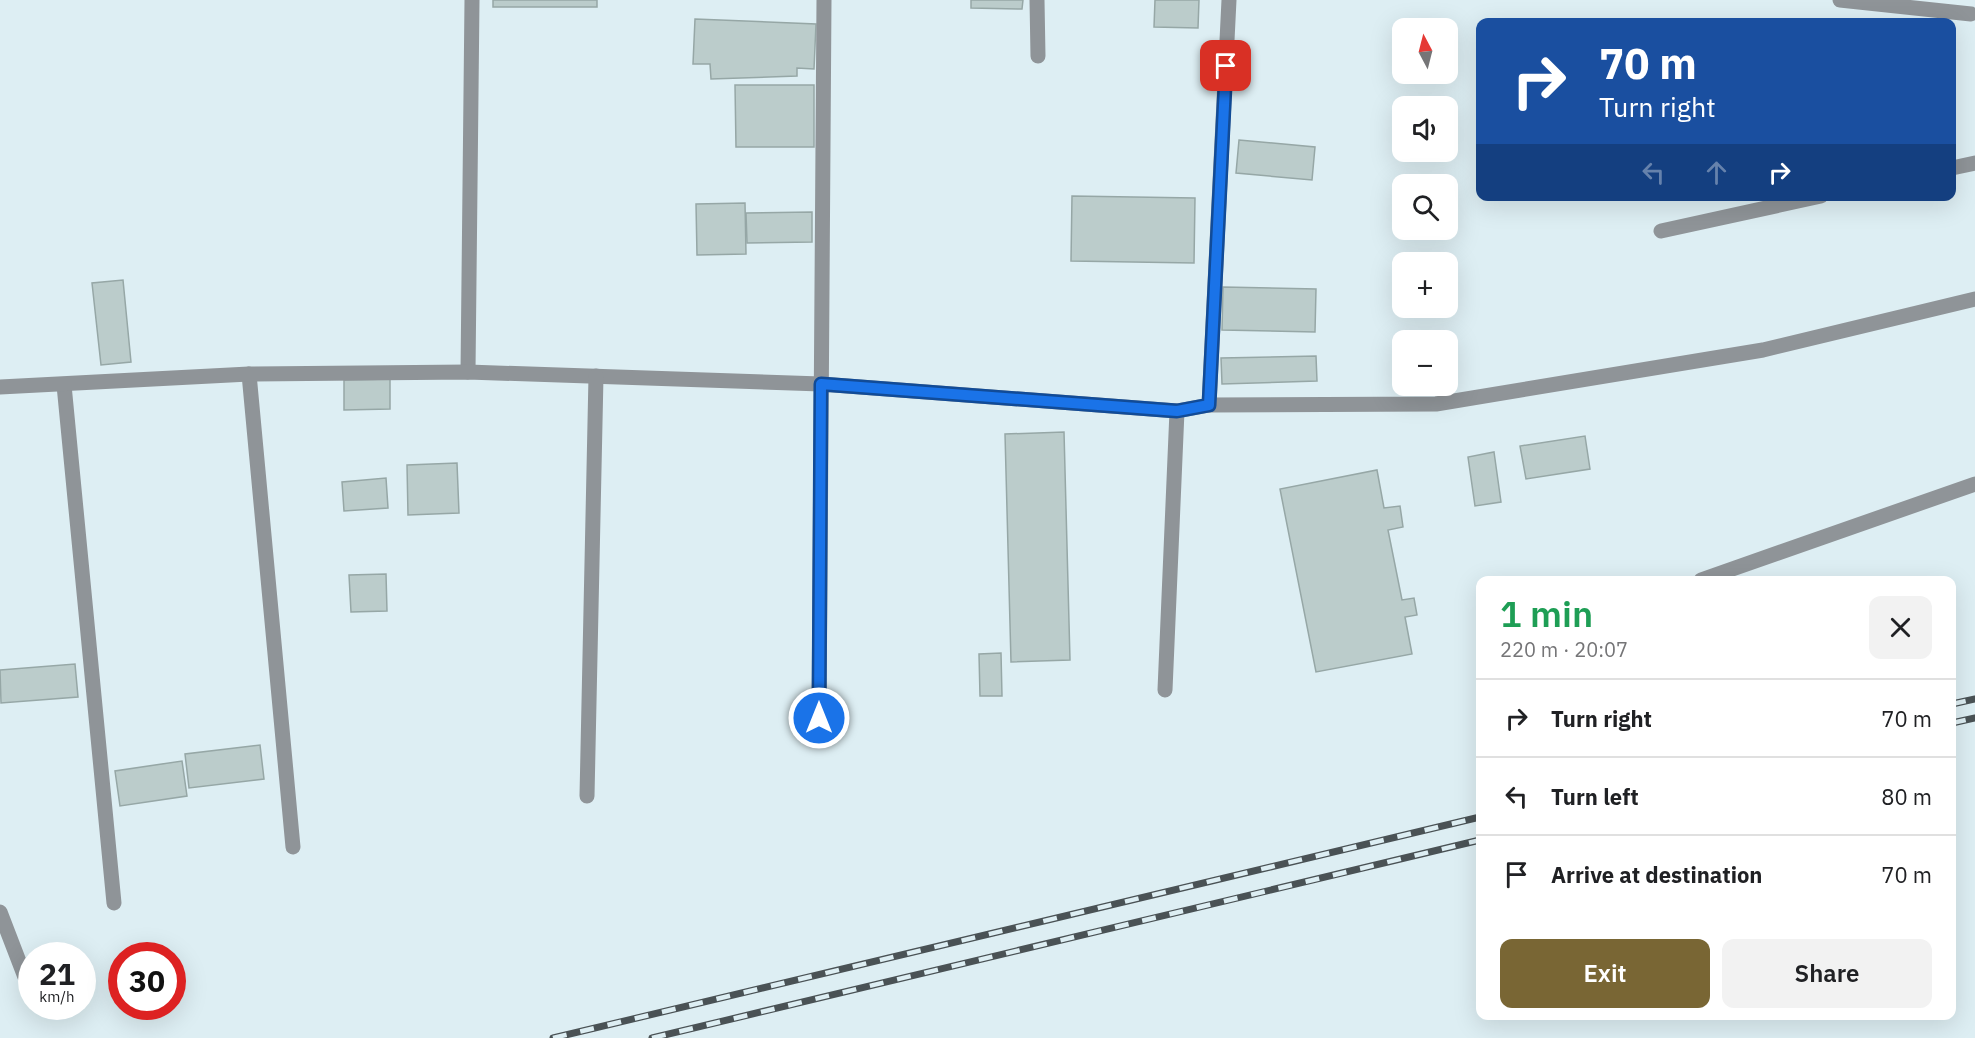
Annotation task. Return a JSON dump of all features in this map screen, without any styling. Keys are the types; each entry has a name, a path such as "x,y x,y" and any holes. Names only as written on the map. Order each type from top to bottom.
{"street":[{"path":"468,372 472,0"},
{"path":"819,718 824,0"},
{"path":"1037,0 1038,56"},
{"path":"1209,405 1229,0"},
{"path":"1840,0 1972,12"},
{"path":"1956,167 1975,163"},
{"path":"1661,231 1798,201"},
{"path":"0,387 249,374 468,372 821,384 1177,411 1209,405 1436,404 1763,350 1975,298"},
{"path":"249,374 293,847"},
{"path":"587,796 596,376"},
{"path":"64,385 114,903"},
{"path":"1165,690 1177,411"},
{"path":"1712,576 1975,484"},
{"path":"0,912 18,959"}],"building":[{"path":"493,0 597,0 597,7 493,7"},
{"path":"971,0 1023,0 1022,9 971,8"},
{"path":"1155,0 1199,0 1198,28 1154,27"},
{"path":"695,19 816,24 814,69 797,68 797,76 711,79 710,64 693,64"},
{"path":"735,85 814,85 814,147 736,147"},
{"path":"1239,140 1315,147 1312,180 1236,173"},
{"path":"1072,196 1195,198 1194,263 1071,261"},
{"path":"745,203 746,254 697,255 696,204"},
{"path":"812,212 812,242 747,243 746,213"},
{"path":"123,280 131,362 101,365 92,283"},
{"path":"1223,287 1316,289 1315,332 1222,330"},
{"path":"1316,356 1317,381 1222,384 1221,358"},
{"path":"390,379 390,409 344,410 344,380"},
{"path":"1064,432 1070,660 1011,662 1005,434"},
{"path":"1585,436 1590,469 1526,479 1520,446"},
{"path":"1494,452 1501,502 1475,506 1468,457"},
{"path":"457,463 459,513 408,515 407,465"},
{"path":"1377,470 1384,508 1400,506 1403,527 1388,530 1402,600 1414,598 1417,615 1405,617 1412,654 1316,672 1280,489"},
{"path":"386,478 388,508 344,511 342,482"},
{"path":"386,574 387,611 351,612 349,575"},
{"path":"1001,653 1002,696 980,696 979,654"},
{"path":"75,664 78,697 1,703 0,670"},
{"path":"260,745 264,779 189,788 185,754"},
{"path":"182,761 187,796 120,806 115,771"}],"railway":[{"path":"1956,703 1975,699"},
{"path":"1956,722 1975,718"},
{"path":"553,1038 1476,818"},
{"path":"652,1038 1476,841"}],"route":[{"path":"819,718 821,384 1177,411 1209,405 1226,66"}]}
